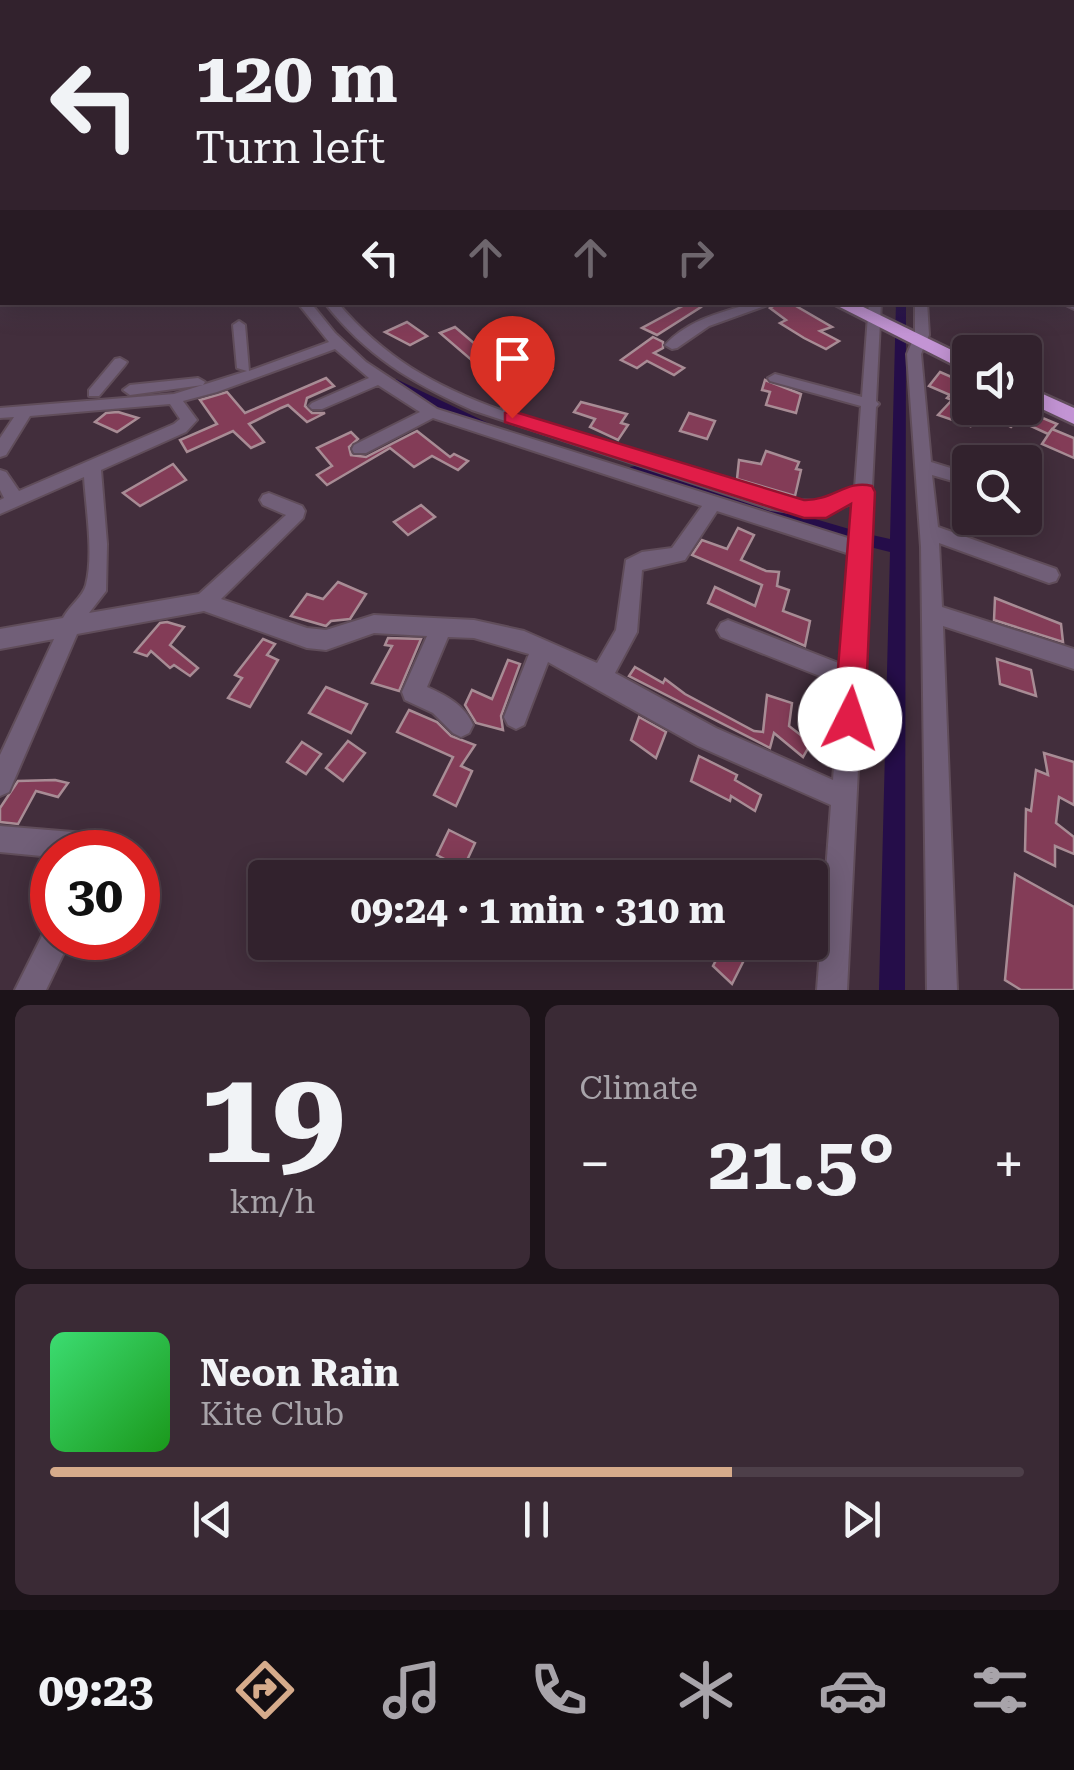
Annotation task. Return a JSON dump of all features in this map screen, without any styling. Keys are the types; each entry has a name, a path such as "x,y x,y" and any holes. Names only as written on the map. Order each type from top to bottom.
{"highway":[{"path":"847,305 877,315 952,357"},
{"path":"916,336 952,349"},
{"path":"1042,388 1074,402"},
{"path":"1042,401 1074,417"}],"street":[{"path":"305,305 330,340 379,379 432,412 861,550"},
{"path":"335,305 361,338 396,364 437,388 512,418 804,509 826,509 864,492"},
{"path":"672,345 679,334 708,320 760,305"},
{"path":"921,305 914,347 914,380 930,532 942,990"},
{"path":"832,990 877,315"},
{"path":"239,325 244,368"},
{"path":"0,413 194,383 330,340"},
{"path":"0,402 94,394 174,399 212,390 330,340"},
{"path":"94,394 120,362"},
{"path":"501,370 512,418"},
{"path":"775,378 871,404"},
{"path":"316,406 379,379"},
{"path":"0,476 8,503 92,467 180,428 189,420 174,399"},
{"path":"0,451 26,412"},
{"path":"360,449 432,412"},
{"path":"923,466 952,475"},
{"path":"2,772 78,609 96,591 98,544 92,467"},
{"path":"204,602 294,518 296,511 269,500"},
{"path":"601,678 626,632 632,566 642,560 678,555 713,502"},
{"path":"930,532 1049,575"},
{"path":"0,640 204,602 225,606 307,638 326,640 374,624 474,629 542,649 707,737 844,798"},
{"path":"932,614 1074,659"},
{"path":"442,626 413,692 441,705 461,725"},
{"path":"728,630 852,679"},
{"path":"516,717 542,649"},
{"path":"0,839 30,842"},
{"path":"30,990 45,960"}],"building":[{"path":"684,305 701,307 657,335 642,328"},
{"path":"794,305 832,327 820,331 839,341 826,349 780,323 786,320 770,308"},
{"path":"407,322 427,336 410,345 385,332"},
{"path":"455,327 488,355 475,363 440,333"},
{"path":"653,337 663,342 663,348 654,353 684,368 674,375 647,361 637,368 621,360"},
{"path":"516,358 552,370 540,383 512,373 509,365"},
{"path":"940,372 952,377 952,400 947,398 950,395 929,386"},
{"path":"326,378 334,386 307,398 305,406 312,413 325,413 307,422 288,405 281,408 249,424 264,442 251,448 233,431 187,452 180,440 217,424 200,400 227,392 245,413"},
{"path":"765,380 801,394 796,413 766,405 770,392 762,390"},
{"path":"952,400 952,420 938,415"},
{"path":"581,402 627,414 621,423 628,425 618,440 590,427 595,419 574,412"},
{"path":"106,413 138,418 117,432 95,422"},
{"path":"689,413 715,421 707,439 680,431"},
{"path":"1042,418 1057,424 1048,434 1029,425 1042,425"},
{"path":"1052,429 1074,438 1074,458 1042,444"},
{"path":"417,431 450,457 454,454 468,461 458,470 432,456 414,467 390,448 327,485 317,475 332,466 317,448 351,432 358,439 349,447 351,455 366,457"},
{"path":"766,451 799,462 795,496 737,479 739,460 761,464"},
{"path":"173,464 186,480 140,506 123,493"},
{"path":"421,505 435,517 408,535 394,522"},
{"path":"738,528 754,535 741,560 779,572 777,586 789,590 783,611 810,621 805,646 708,603 715,587 755,606 762,585 692,555 702,540 727,549"},
{"path":"338,582 366,594 350,619 331,621 326,626 291,616 307,594 323,599"},
{"path":"995,598 1061,624 1063,642 994,620"},
{"path":"160,623 184,627 170,645 198,668 190,676 174,665 170,668 151,651 147,656 135,652"},
{"path":"388,638 421,639 399,691 372,683 392,646 385,645"},
{"path":"263,639 275,644 267,655 278,660 250,707 228,698 242,678 235,675"},
{"path":"997,659 1031,670 1036,696 1000,684"},
{"path":"508,660 520,664 501,716 503,730 476,723 465,705 472,690 492,699"},
{"path":"635,667 663,683 665,679 754,731 763,732 767,695 792,703 789,726 811,743 803,757 774,733 770,748 629,676"},
{"path":"326,687 367,704 351,733 309,713"},
{"path":"409,710 437,722 451,736 475,745 461,766 472,771 456,806 434,795 453,757 397,732"},
{"path":"639,717 666,732 656,758 631,740"},
{"path":"348,741 365,753 343,781 326,768"},
{"path":"302,742 321,754 306,774 287,762"},
{"path":"1044,753 1074,762 1074,805 1059,797 1056,823 1074,837 1074,854 1055,846 1055,866 1025,851 1026,809 1031,811 1036,770 1048,775"},
{"path":"699,756 737,775 735,780 761,795 755,811 731,796 730,801 691,781"},
{"path":"18,781 68,783 58,797 36,791 18,824 0,822 0,808"},
{"path":"449,830 475,843 467,860 446,860 437,855"},
{"path":"1015,874 1074,907 1074,990 1021,990 1005,980"},
{"path":"716,960 744,960 732,984 713,966"}],"waterway":[{"path":"898,548 901,305"},
{"path":"396,383 483,426"},
{"path":"635,471 856,537"},
{"path":"872,541 898,548"},
{"path":"892,990 898,548"}],"route":[{"path":"512,418 804,509 826,509 864,492 850,719"}]}
